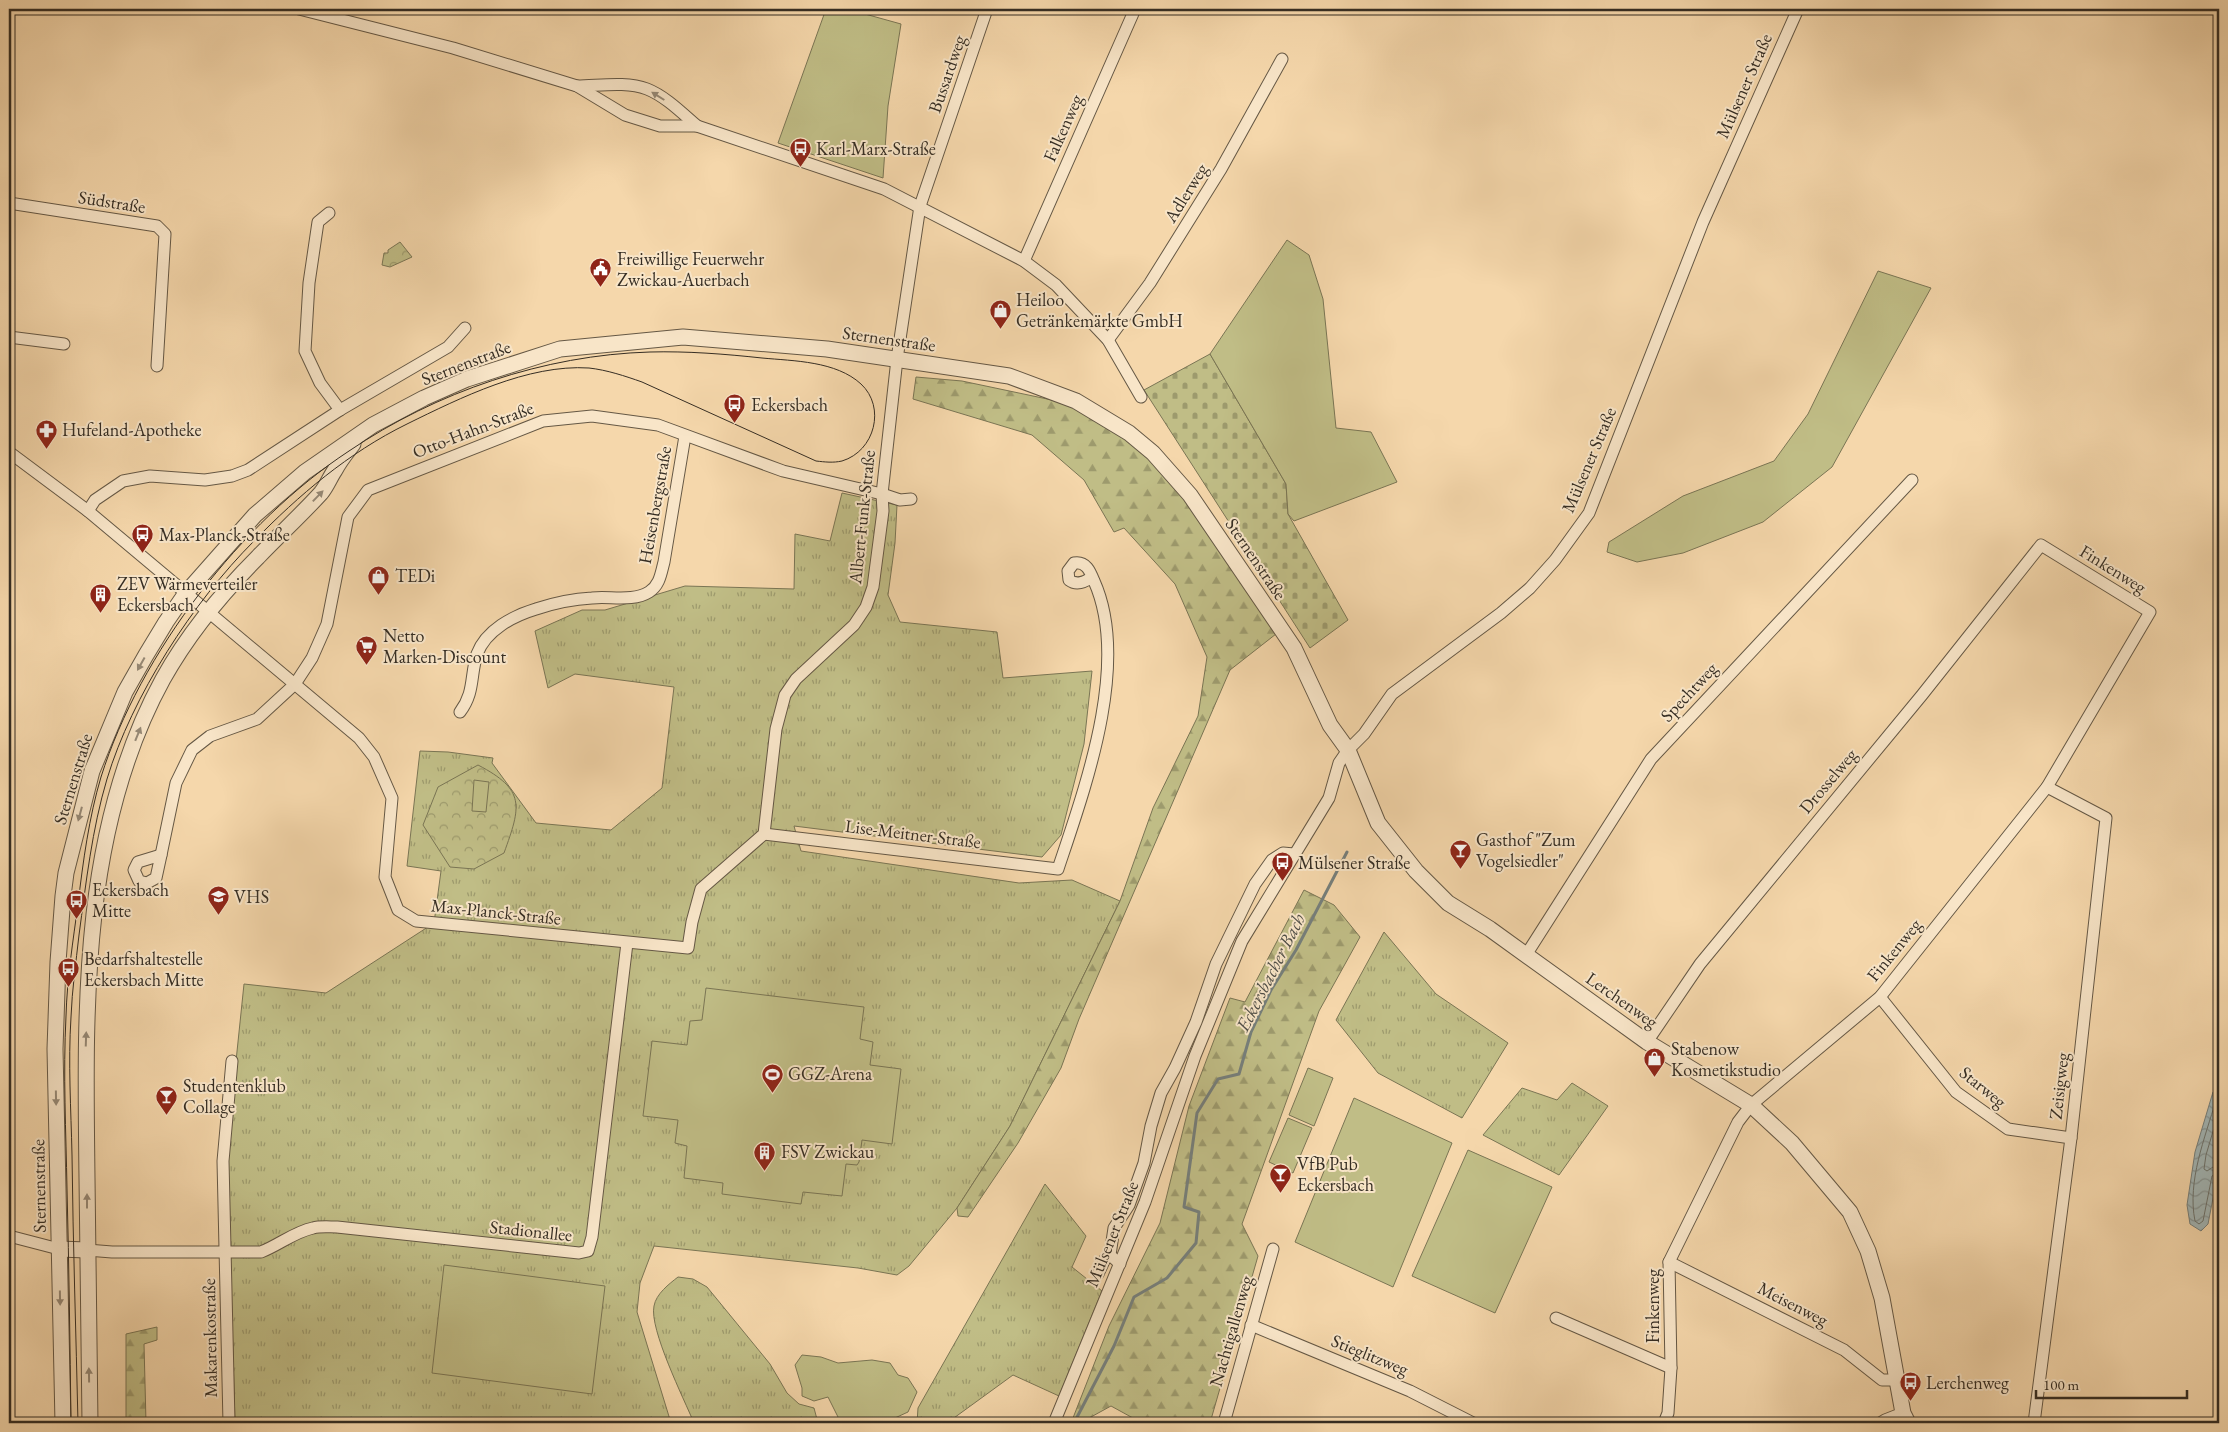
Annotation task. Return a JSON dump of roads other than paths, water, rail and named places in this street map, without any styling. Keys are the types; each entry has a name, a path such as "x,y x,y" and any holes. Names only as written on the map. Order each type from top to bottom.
{"street":[{"path":"300,9 453,48 577,86 625,115 660,126 697,126 884,189 1024,261 1056,285 1108,340 1141,397"},
{"name":"Bussardweg","path":"920,206 987,9"},
{"name":"Falkenweg","path":"1024,261 1135,9"},
{"name":"Mülsener Straße","path":"1054,1423 1145,1202 1195,1056 1242,941 1329,798 1339,763 1348,750 1364,734 1392,694 1501,613 1530,588 1555,560 1589,513 1703,222 1798,9"},
{"name":"Adlerweg","path":"1108,340 1150,283 1221,170 1282,59"},
{"path":"577,86 623,86 646,89 670,104 697,126"},
{"name":"Südstraße","path":"9,203 157,226 165,234 156,366"},
{"name":"Albert-Funk-Straße","path":"764,834 776,729 785,694 796,679 854,625 866,607 873,587 883,511 882,494 896,359 920,206"},
{"path":"329,213 318,222 315,236 309,283 305,351 320,383 340,410"},
{"path":"88,511 95,500 123,481 150,476 205,480 232,476 248,470 340,410 448,347 465,328"},
{"path":"9,337 64,344"},
{"name":"Sternenstraße","path":"62,1423 56,996 66,873 92,771 107,730 125,692 166,622 186,593 255,515 305,472 372,426 424,398 467,379 560,349 683,338 780,344 1009,376 1076,401 1129,433 1153,453 1190,494 1294,648 1330,725 1348,750"},
{"name":"Otto-Hahn-Straße","path":"161,855 176,783 192,750 210,736 257,719 295,684 320,644 327,624 348,518 368,490 543,421 592,416 658,425 783,471 900,500 912,499"},
{"name":"Sternenstraße","path":"90,1423 85,1063 88,997 93,930 109,821 120,779 146,715 164,678 209,612 257,557 324,490 342,459 372,426"},
{"name":"Heisenbergstraße","path":"460,712 469,701 477,654 486,640 505,622 535,609 569,600 634,597 649,592 659,582 685,436"},
{"name":"Max-Planck-Straße","path":"9,452 88,511 360,738 374,757 392,798 385,876 398,910 416,921 688,948 692,922 701,889 764,834"},
{"name":"Spechtweg","path":"1526,955 1651,759 1912,480"},
{"name":"Finkenweg","path":"1664,1423 1668,1413 1671,1368 1669,1262 1738,1122 1752,1105 1880,997 2047,787 2150,612 2041,545"},
{"name":"Drosselweg","path":"1648,1042 1700,964 1922,694 2041,545"},
{"name":"Lise-Meitner-Straße","path":"764,834 1058,869 1087,784 1105,696 1107,647 1105,617 1100,593 1092,577"},
{"name":"Lerchenweg","path":"1348,750 1378,823 1416,871 1448,903 1526,955 1648,1042 1752,1105 1792,1143 1850,1212 1868,1251 1882,1298 1906,1418"},
{"name":"Zeisigweg","path":"2034,1423 2070,1138 2106,818 2047,787"},
{"path":"1098,1274 1104,1259 1110,1255 1114,1228 1129,1205 1144,1163 1160,1093 1176,1068 1196,1022 1216,964 1255,884 1272,860 1283,853 1294,854"},
{"name":"Stadionallee","path":"226,1253 261,1252 274,1247 297,1233 314,1227 337,1227 580,1254 588,1251 592,1237 627,943"},
{"name":"Starweg","path":"1880,997 1956,1092 2008,1129 2070,1138"},
{"name":"Makarenkostraße","path":"229,1423 223,1161 232,1061"},
{"path":"9,1236 59,1249"},
{"name":"Sternenstraße","path":"59,1249 87,1250"},
{"name":"Nachtigallenweg","path":"1224,1423 1250,1325 1273,1249"},
{"name":"Makarenkostraße","path":"87,1250 226,1253"},
{"path":"1110,1255 1120,1264"},
{"name":"Meisenweg","path":"1669,1262 1844,1350 1882,1380 1897,1380"},
{"path":"1556,1318 1671,1368"},
{"name":"Stieglitzweg","path":"1250,1325 1410,1391 1473,1423"},
{"path":"1880,1423 1885,1420 1906,1418"}],"water":[{"path":"2213,1092 2219,1094 2219,1167 2208,1224 2201,1231 2190,1224 2187,1205 2195,1152"}],"waterway":[{"name":"Eckersbacher Bach","path":"1074,1423 1114,1346 1134,1297 1167,1278 1196,1243 1199,1212 1184,1207 1197,1113 1218,1079 1239,1074 1251,1032 1271,990 1296,950 1347,852"}],"tram line":[{"path":"71,1423 65,1038 69,974 84,856 101,777 118,730 141,684 168,638 199,594 233,553 270,514 309,480 349,451 418,411 492,381 570,360 650,352 692,352 801,361 827,366 851,376 869,394 875,416 873,427 869,438 853,456 842,461 832,462 816,461 623,375 589,368 566,368 542,371 495,385 449,404 385,435 325,476 289,507 231,565 187,621 148,683 118,747 97,817 84,896 73,986 70,1052 78,1423"}],"place":[{"name":"Karl-Marx-Straße","path":"800,168"},
{"name":"Freiwillige Feuerwehr Zwickau-Auerbach","path":"601,288"},
{"name":"Heiloo Getränkemärkte GmbH","path":"1000,329"},
{"name":"Eckersbach","path":"735,424"},
{"name":"Hufeland-Apotheke","path":"46,449"},
{"name":"Max-Planck-Straße","path":"143,554"},
{"name":"TEDi","path":"379,595"},
{"name":"ZEV Wärmeverteiler Eckersbach","path":"101,613"},
{"name":"Netto Marken-Discount","path":"367,665"},
{"name":"Gasthof \"Zum Vogelsiedler\"","path":"1460,869"},
{"name":"Mülsener Straße","path":"1282,882"},
{"name":"VHS","path":"218,916"},
{"name":"Eckersbach Mitte","path":"76,919"},
{"name":"Bedarfshaltestelle Eckersbach Mitte","path":"68,988"},
{"name":"Stabenow Kosmetikstudio","path":"1655,1078"},
{"name":"GGZ-Arena","path":"772,1093"},
{"name":"Studentenklub Collage","path":"167,1115"},
{"name":"FSV Zwickau","path":"765,1171"},
{"name":"VfB Pub Eckersbach","path":"1281,1193"},
{"name":"Lerchenweg","path":"1910,1402"}]}
